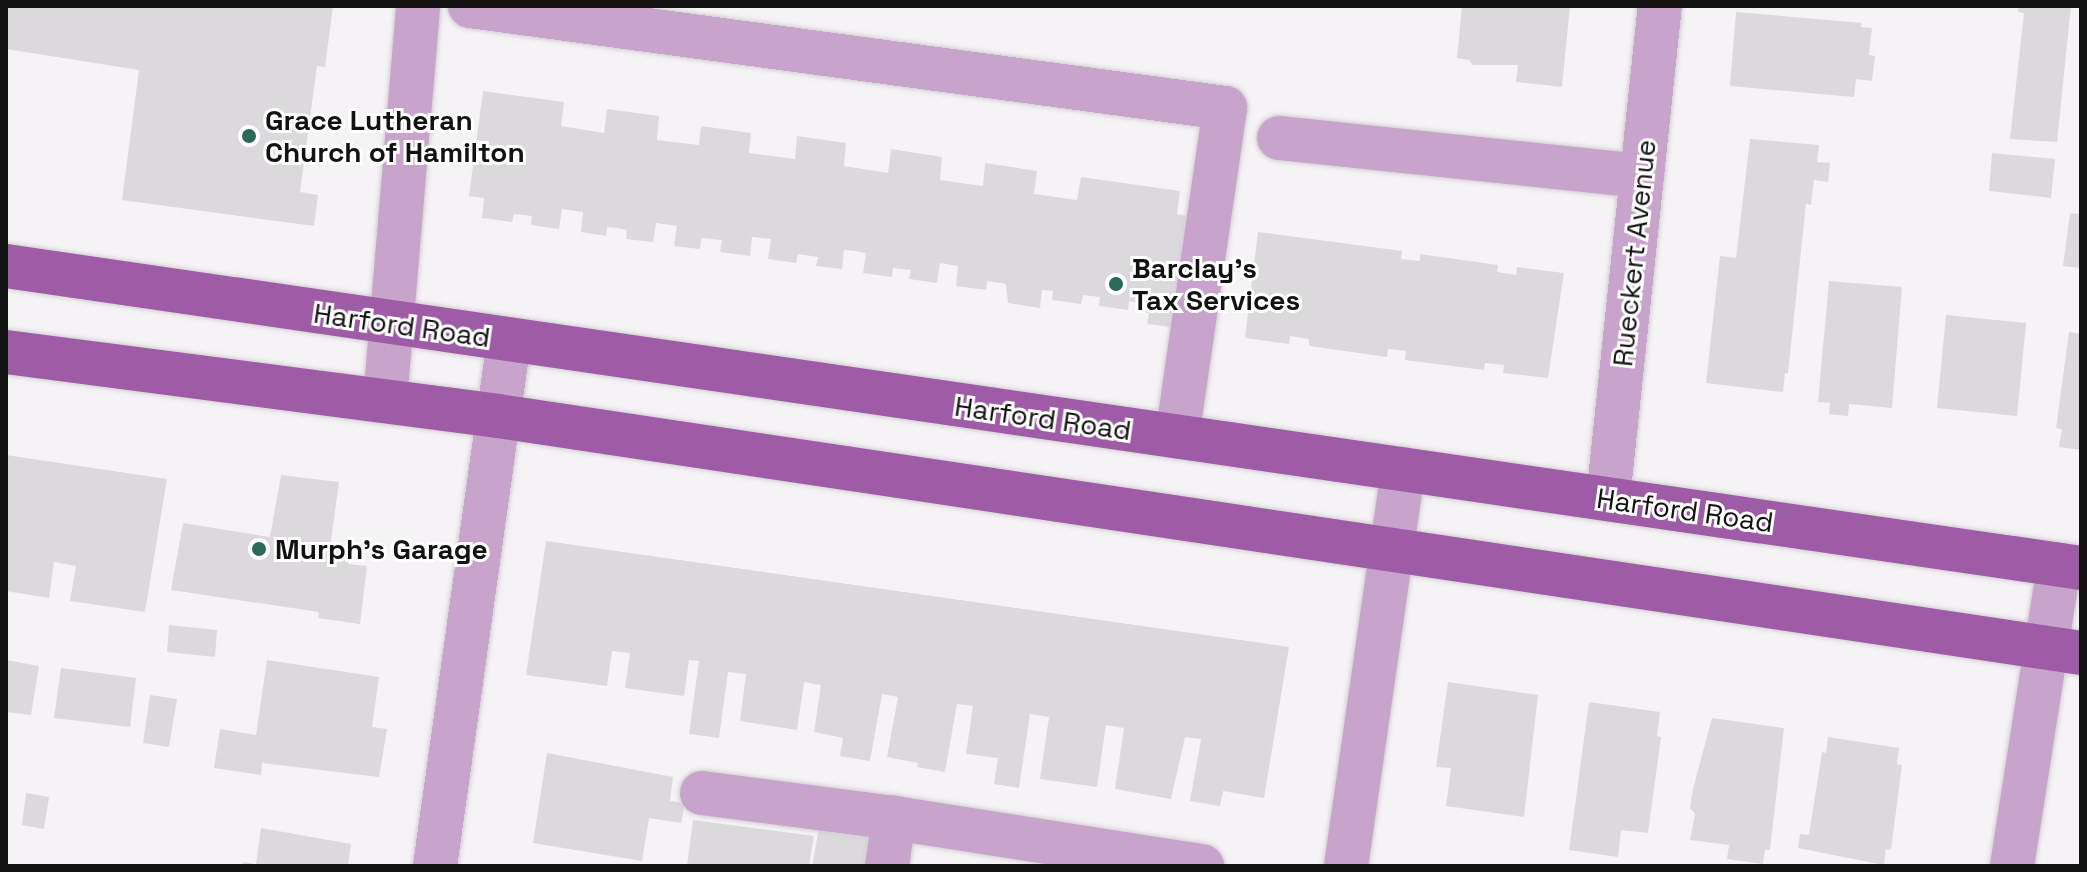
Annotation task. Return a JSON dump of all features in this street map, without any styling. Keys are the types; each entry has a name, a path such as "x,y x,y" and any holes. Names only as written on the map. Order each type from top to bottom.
{"main road":[{"name":"Harford Road","path":"6,266 2070,566"},
{"path":"6,352 498,416 2064,650"}],"street":[{"path":"385,401 418,6"},
{"path":"470,6 1225,108 1177,437"},
{"name":"Rueckert Avenue","path":"1608,499 1660,6"},
{"path":"1279,138 1642,176"},
{"path":"435,866 509,341"},
{"path":"1346,866 1403,469"},
{"path":"2012,866 2064,650 2070,566"},
{"path":"702,793 894,818 1202,866"},
{"path":"887,866 894,818"}],"building":[{"name":"Grace Lutheran Church of Hamilton","path":"6,6 333,6 325,67 317,66 300,192 318,195 314,226 122,200 139,70 6,49"},
{"path":"1462,6 1570,6 1562,87 1516,82 1518,65 1473,65 1469,60 1457,58"},
{"path":"2019,6 2071,6 2057,142 2010,139 2024,13 2018,12"},
{"path":"1736,12 1862,23 1861,27 1872,28 1869,55 1875,56 1872,81 1856,79 1854,97 1730,86"},
{"path":"483,91 564,102 561,126 604,133 607,109 659,116 657,140 699,145 701,126 751,133 749,153 795,159 797,136 846,143 844,166 888,173 891,149 942,157 940,180 983,186 985,163 1037,171 1034,194 1077,200 1081,177 1180,191 1177,214 1199,218 1179,328 1147,324 1149,313 1137,312 1139,303 1129,301 1128,310 1099,306 1100,297 1083,295 1081,304 1052,300 1053,291 1042,290 1040,308 1008,303 1006,284 987,281 986,290 956,286 958,266 940,263 937,283 909,279 911,270 893,268 892,277 863,273 866,253 855,251 844,250 842,269 816,266 818,257 798,254 796,263 768,259 771,239 752,237 750,256 720,252 722,240 701,238 700,249 674,246 677,226 656,223 653,242 626,239 627,230 617,228 607,227 606,236 581,232 583,212 562,209 559,229 531,225 532,216 514,214 512,222 482,218 484,198 469,196"},
{"path":"1750,139 1819,145 1817,162 1830,163 1828,182 1814,180 1811,205 1806,204 1788,373 1785,373 1783,392 1706,383 1720,256 1736,258"},
{"path":"1992,153 2055,159 2051,198 1989,191"},
{"path":"2070,213 2081,214 2081,268 2063,266"},
{"path":"1258,232 1402,251 1401,259 1420,261 1420,254 1498,265 1497,272 1516,275 1517,267 1564,273 1548,378 1503,373 1504,365 1485,363 1484,370 1405,360 1406,351 1388,349 1387,357 1309,346 1309,339 1290,336 1289,344 1245,338"},
{"path":"1829,281 1902,287 1892,408 1849,404 1848,416 1829,414 1830,403 1818,402"},
{"path":"1946,315 2026,323 2017,416 1937,408"},
{"path":"2069,332 2081,334 2081,450 2059,447 2062,429 2056,428"},
{"path":"6,455 167,479 145,612 70,601 76,566 54,562 49,598 6,591"},
{"name":"Murph's Garage","path":"281,475 339,482 330,548 350,550 348,564 367,566 360,624 318,618 319,612 171,590 183,523 270,537"},
{"path":"546,541 1289,647 1264,798 1223,791 1220,806 1190,801 1201,739 1185,737 1171,799 1115,789 1124,728 1106,725 1097,787 1040,779 1049,717 1030,714 1019,788 994,784 998,758 966,754 973,706 957,704 945,772 917,767 918,763 887,757 898,697 882,694 870,761 840,756 843,738 814,732 821,685 804,682 797,730 740,721 746,674 728,672 719,738 689,734 699,661 689,660 684,696 625,688 630,653 612,651 607,686 526,675"},
{"path":"169,625 217,630 215,657 167,652"},
{"path":"6,660 39,666 31,715 6,712"},
{"path":"267,660 379,677 372,727 387,729 379,777 262,763 261,775 214,768 220,729 256,735"},
{"path":"61,668 136,678 130,727 54,718"},
{"path":"1448,682 1538,695 1524,817 1446,806 1451,768 1436,767"},
{"path":"150,695 177,699 169,747 143,743"},
{"path":"1589,702 1660,712 1657,736 1661,737 1648,833 1621,830 1618,857 1569,850"},
{"path":"1712,718 1784,728 1770,850 1765,850 1763,864 1727,859 1729,845 1690,840 1695,814 1690,808 1693,789"},
{"path":"1828,737 1899,748 1897,764 1902,765 1891,850 1886,849 1884,865 1798,848 1800,834 1809,835 1822,752 1826,753"},
{"path":"547,753 673,777 670,801 685,803 681,823 649,818 642,861 533,843"},
{"path":"26,793 49,797 44,829 22,825"},
{"path":"693,820 814,836 809,866 687,866"},
{"path":"820,823 870,830 865,866 812,866"},
{"path":"261,828 351,844 348,866 242,866 243,862 256,864"}],"place":[{"name":"Grace Lutheran Church of Hamilton","path":"249,136"},
{"name":"Barclay's Tax Services","path":"1116,284"},
{"name":"Murph's Garage","path":"259,549"}]}
